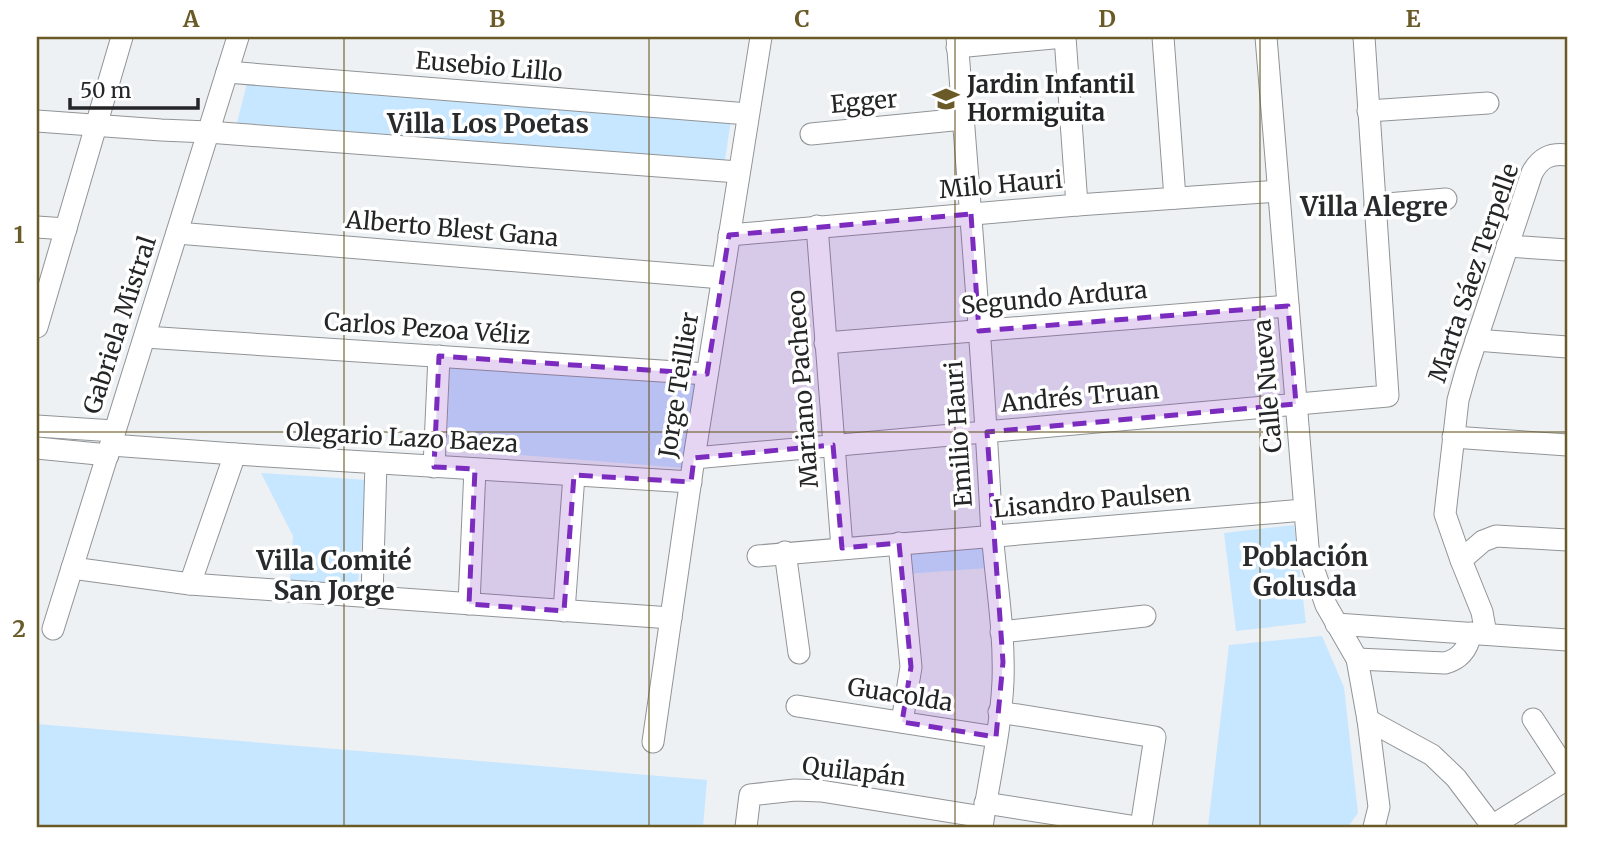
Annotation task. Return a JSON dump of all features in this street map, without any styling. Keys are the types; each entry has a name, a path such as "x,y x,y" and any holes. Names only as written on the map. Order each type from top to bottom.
{"street":[{"path":"37,327 122,37"},
{"name":"Gabriela Mistral","path":"53,629 238,37"},
{"name":"Jorge Teillier","path":"653,742 694,458 761,37"},
{"path":"957,42 1064,37 1077,205"},
{"path":"1163,37 1175,198"},
{"name":"Calle Nueva","path":"1266,37 1308,547 1326,605 1357,659 1379,807 1374,827"},
{"path":"1364,37 1375,205 1446,199"},
{"name":"Emilio Hauri","path":"957,42 1003,678 983,816"},
{"name":"Eusebio Lillo","path":"227,72 748,114"},
{"path":"1368,111 1488,103"},
{"name":"Egger","path":"811,134 963,119"},
{"path":"37,121 738,172"},
{"name":"Marta Sáez Terpelle","path":"1478,633 1482,612 1445,514 1460,392 1535,167 1545,157 1567,155"},
{"name":"Milo Hauri","path":"729,235 1077,205 1278,191"},
{"name":"Andrés Truan","path":"694,458 1388,396 1375,205"},
{"name":"Mariano Pacheco","path":"817,226 842,548"},
{"path":"37,227 66,229"},
{"name":"Alberto Blest Gana","path":"177,233 722,278"},
{"path":"1507,246 1567,250"},
{"name":"Segundo Ardura","path":"825,343 1288,306"},
{"name":"Carlos Pezoa Véliz","path":"145,337 707,374"},
{"path":"1476,340 1567,346"},
{"path":"434,467 439,356"},
{"path":"37,426 111,444"},
{"path":"1454,437 1567,445"},
{"path":"37,447 111,444"},
{"name":"Olegario Lazo Baeza","path":"111,444 691,482"},
{"path":"190,584 235,454"},
{"path":"372,597 376,463"},
{"path":"469,604 475,469"},
{"path":"564,611 574,475"},
{"name":"Lisandro Paulsen","path":"758,556 1304,510"},
{"path":"1461,560 1483,541 1496,536 1567,540"},
{"path":"899,543 911,667 902,722"},
{"path":"785,552 799,653"},
{"path":"72,568 190,584 671,618"},
{"path":"1001,632 1145,616"},
{"path":"1336,624 1567,640"},
{"path":"1357,659 1445,663 1459,658 1478,633"},
{"name":"Guacolda","path":"797,706 996,737"},
{"path":"999,712 1155,737 1139,827"},
{"path":"1533,719 1567,771"},
{"path":"1368,720 1432,755 1456,778 1493,827 1567,779"},
{"name":"Quilapán","path":"746,827 750,795 795,790 821,791 983,816 1139,827"}],"highlighted area":[{"path":"971,214 979,331 1288,306 1296,404 987,432 1003,662 996,737 902,722 911,667 899,543 842,548 833,445 694,458 691,482 574,475 564,611 469,604 475,469 434,467 439,356 707,374 729,235"}],"shaded area":[{"path":"247,83 731,120 725,160 237,123"},
{"path":"450,356 699,379 684,468 447,449"},
{"path":"261,473 368,480 358,583 290,581 293,536"},
{"path":"1294,525 1306,623 1236,631 1224,533"},
{"path":"986,542 988,568 905,574 903,548"},
{"path":"1322,636 1344,687 1358,813 1348,827 1208,827 1229,645"},
{"path":"37,724 707,780 703,827 37,827"}],"place":[{"name":"Jardin Infantil Hormiguita","path":"946,99"}],"district":[{"name":"Villa Los Poetas","path":"488,124"},
{"name":"Villa Alegre","path":"1374,207"},
{"name":"Población Golusda","path":"1305,572"},
{"name":"Villa Comité San Jorge","path":"334,576"}]}
